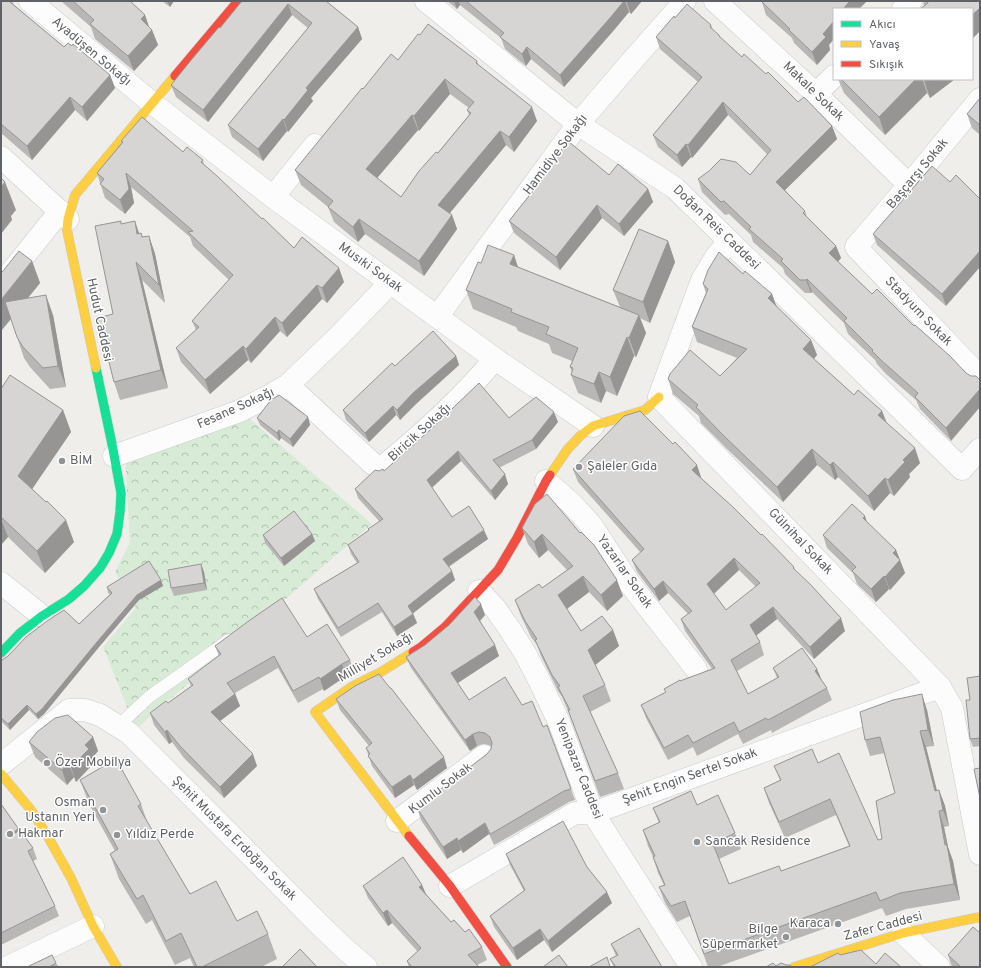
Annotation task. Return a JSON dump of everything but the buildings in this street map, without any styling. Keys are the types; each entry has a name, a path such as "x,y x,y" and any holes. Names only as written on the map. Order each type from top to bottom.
{"street":[{"name":"Ayadüşen Sokağı","path":"30,1 152,102"},
{"name":"Hudut Caddesi","path":"1,653 20,633 42,616 69,599 84,586 100,568 109,553 117,534 121,493 64,215 75,195 238,1"},
{"name":"Doğan Reis Caddesi","path":"426,1 578,124 675,188 962,469 980,449"},
{"name":"Hamidiye Sokağı","path":"437,317 578,124 685,1"},
{"name":"Makale Sokak","path":"715,1 816,94 909,185"},
{"path":"816,94 833,77"},
{"name":"Başçarşı Sokak","path":"856,247 980,100"},
{"name":"Musıki Sokak","path":"152,102 273,197 390,283 495,359 593,426"},
{"path":"273,197 327,131"},
{"path":"1,157 64,215 1,285"},
{"path":"659,397 702,280 716,257 729,241"},
{"name":"Stadyum Sokak","path":"856,247 980,377"},
{"name":"Fesane Sokağı","path":"114,456 240,411 288,385 339,336 390,283"},
{"name":"Biricik Sokağı","path":"288,385 373,464 381,468 440,416 480,377 495,359"},
{"name":"Milliyet Sokağı","path":"507,967 450,886 397,821 315,712 353,686 381,672 421,647 445,627 498,570 517,538 546,481 567,450 580,436 593,426 645,410 659,397"},
{"name":"Gülnihal Sokak","path":"659,397 940,687 952,708 972,772 980,854"},
{"name":"Yazarlar Sokak","path":"546,481 572,504 592,526 627,580 696,669"},
{"path":"1,583 42,616"},
{"name":"Yenipazar Caddesi","path":"479,591 495,608 509,628 525,653 541,684 559,722 593,813 691,967"},
{"name":"Şehit Engin Sertel Sokak","path":"450,886 575,813 593,813 940,687"},
{"name":"Şehit Mustafa Erdoğan Sokak","path":"1,766 69,710 85,710 109,720 129,733 318,923 366,967"},
{"name":"Şehit Mustafa Erdoğan Sokak","path":"109,720 118,739 316,942 345,967"},
{"name":"Kumlu Sokak","path":"397,821 484,756"},
{"path":"1,766 47,835 71,878 93,926 117,967"},
{"name":"Zafer Caddesi","path":"794,967 903,933 980,917"},
{"path":"8,967 93,926"},
{"path":"903,933 939,967"}],"lane":[{"path":"109,720 149,697 236,636"}],"green space":[{"path":"237,408 372,524 136,729 103,647 136,608 115,572 130,543 125,456"}],"traffic: fast":[{"path":"1,653 20,633 42,616 69,599 84,586 100,568 109,553 117,534 121,493 96,368"}],"traffic: slow":[{"path":"96,368 67,230 68,219 75,195 175,76"},
{"path":"550,475 567,450 580,436 593,426 645,410 659,397"},
{"path":"409,836 315,712 353,686 381,672 413,652"},
{"path":"1,774 31,810 47,835 71,878 93,926 117,967"},
{"path":"794,967 903,933 980,917"}],"traffic: jam":[{"path":"175,76 238,1"},
{"path":"413,652 445,627 498,570 517,538 550,475"},
{"path":"409,836 450,886 507,967"}],"place":[{"name":"BİM","path":"62,461"},
{"name":"Şaleler Gıda","path":"579,467"},
{"name":"Özer Mobilya","path":"47,763"},
{"name":"Osman Ustanın Yeri","path":"103,810"},
{"name":"Hakmar","path":"10,834"},
{"name":"Yıldız Perde","path":"117,835"},
{"name":"Sancak Residence","path":"697,842"},
{"name":"Karaca","path":"838,924"},
{"name":"Bilge Süpermarket","path":"786,937"}]}
